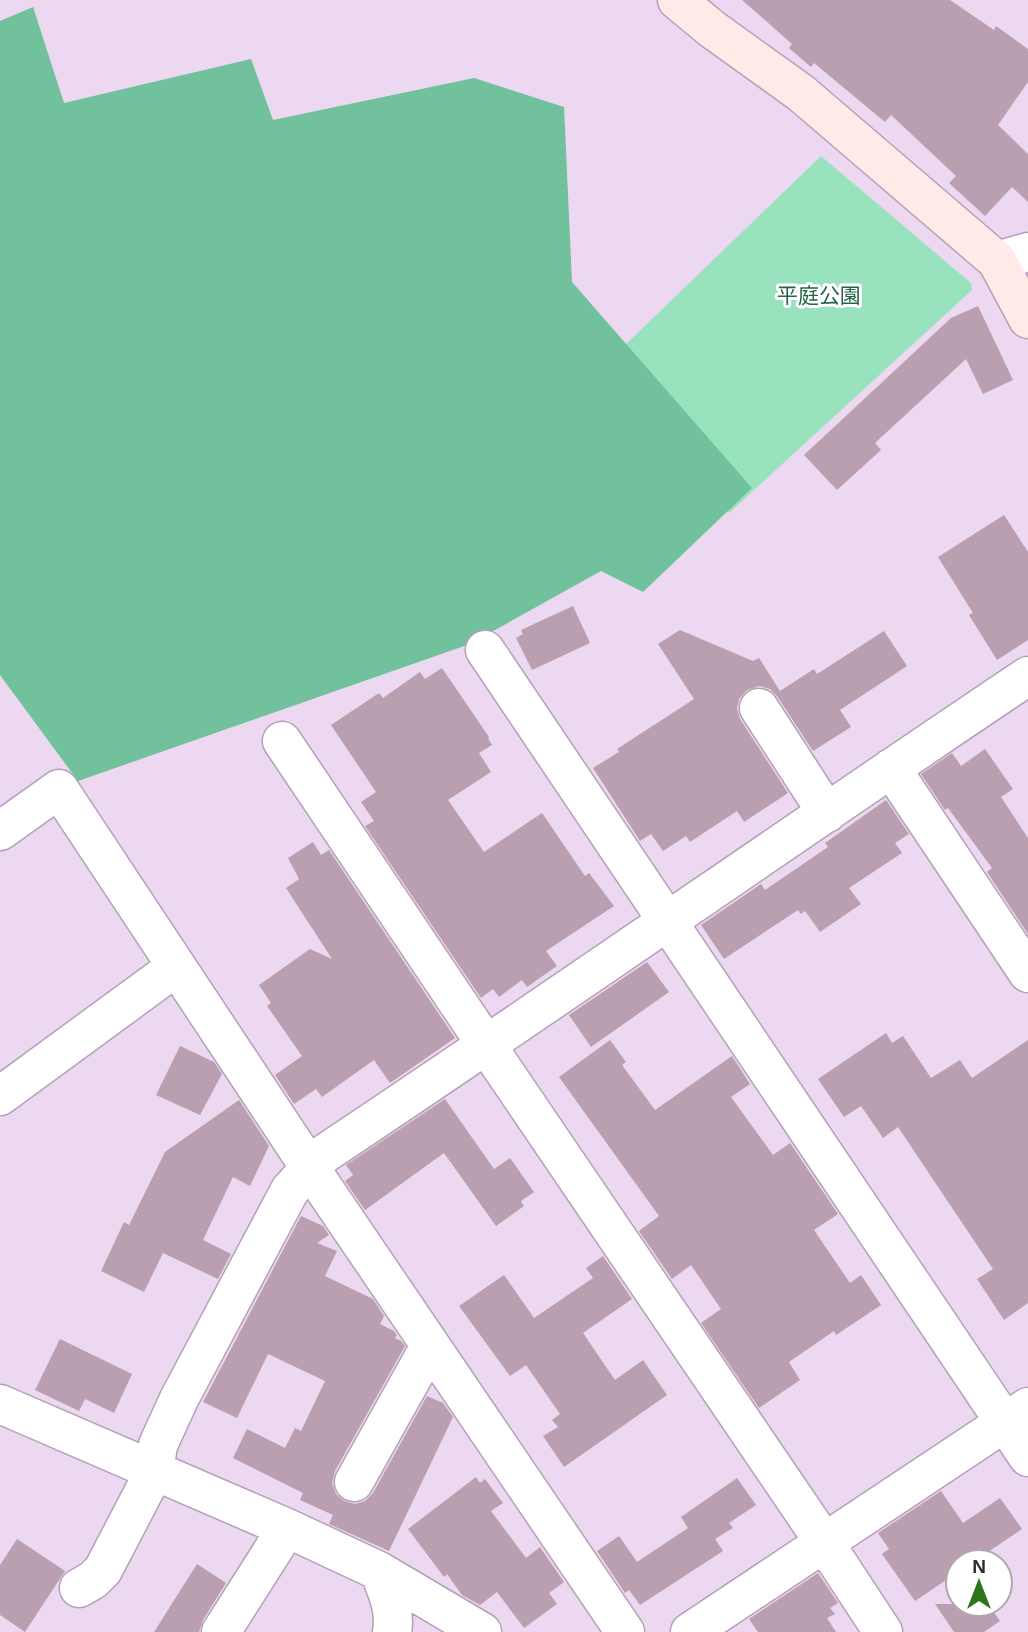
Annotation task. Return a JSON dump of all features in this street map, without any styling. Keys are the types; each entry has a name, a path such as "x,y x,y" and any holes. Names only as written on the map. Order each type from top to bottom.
{"street":[{"path":"677,0 1012,256 1028,319"},
{"path":"485,650 668,921 1016,1415 1028,1457"},
{"path":"79,1588 103,1570 154,1472 158,1445 179,1399 290,1190 324,1154 487,1046 1028,676"},
{"path":"759,708 827,813"},
{"path":"282,741 883,1632"},
{"path":"891,768 1028,973"},
{"path":"0,831 59,789 310,1168 625,1632"},
{"path":"0,1096 176,967"},
{"path":"354,1482 430,1346"},
{"path":"0,1404 287,1528 379,1571 482,1632"},
{"path":"690,1632 1016,1415"},
{"path":"221,1632 287,1528"},
{"path":"379,1571 390,1598 394,1621 392,1632"}],"green space":[{"path":"33,7 64,103 251,59 273,120 474,78 564,107 572,282 752,488 643,592 601,571 470,644 78,781 0,675 0,21"},
{"name":"平庭公園","path":"821,156 971,283 972,290 729,513 595,374"}],"building":[{"path":"742,0 950,0 994,30 996,26 1028,49 1028,82 998,125 1028,154 1028,202 1012,187 985,216 949,183 956,176 891,115 885,122 814,63 811,67 789,48 792,44"},
{"path":"978,306 1013,380 983,394 966,359 875,443 881,450 837,490 804,455 951,318"},
{"path":"1004,515 1028,552 1028,640 997,660 969,615 973,613 938,557"},
{"path":"573,606 590,643 532,670 516,638 523,634 521,630"},
{"path":"680,630 753,661 759,658 780,691 814,669 817,674 884,631 907,666 840,710 851,727 813,751 770,689 759,686 747,690 739,699 737,708 740,719 788,793 744,822 737,811 690,842 686,836 663,851 651,834 640,841 593,768 619,752 617,749 694,699 658,644"},
{"path":"442,668 492,745 479,753 491,772 448,800 484,852 542,813 585,876 589,873 614,906 546,951 557,966 527,987 522,980 499,997 493,989 481,998 365,826 374,821 361,802 376,792 331,725 379,693 383,698 420,672 425,679"},
{"path":"985,749 1013,789 1001,797 1028,838 1028,934 987,872 992,868 948,808 945,810 921,774 952,753 961,766"},
{"path":"886,800 909,834 895,843 902,853 849,888 861,904 820,932 805,911 801,914 798,910 724,959 701,925 761,884 765,890 828,847 825,843"},
{"path":"313,842 321,855 329,850 455,1038 390,1083 374,1060 322,1097 316,1089 294,1104 275,1075 302,1056 267,1006 271,1003 259,985 310,949 332,959 286,888 299,879 288,858"},
{"path":"647,962 669,992 591,1047 569,1015"},
{"path":"886,1033 892,1043 903,1036 931,1078 960,1060 972,1078 1028,1040 1028,1303 1004,1320 977,1279 993,1269 898,1127 883,1138 861,1106 844,1117 818,1079"},
{"path":"610,1040 626,1062 622,1065 655,1110 732,1056 750,1084 731,1097 773,1155 790,1143 838,1214 814,1230 850,1283 861,1275 881,1305 836,1335 834,1331 789,1362 800,1380 759,1408 701,1323 721,1309 691,1265 672,1279 639,1231 659,1216 559,1077"},
{"path":"180,1046 214,1062 222,1074 200,1115 156,1095"},
{"path":"445,1099 494,1169 510,1158 534,1192 521,1201 524,1206 496,1226 444,1153 365,1210 345,1181 353,1175 346,1165"},
{"path":"239,1100 269,1146 250,1186 233,1177 203,1240 231,1254 218,1279 163,1253 144,1292 101,1271 124,1222 129,1225 165,1152"},
{"path":"301,1216 323,1226 329,1235 317,1243 337,1251 325,1276 373,1299 384,1316 380,1324 394,1331 397,1335 395,1338 405,1346 335,1471 332,1483 336,1494 344,1501 355,1504 365,1501 373,1493 427,1396 443,1403 453,1417 389,1551 329,1524 333,1515 300,1500 303,1493 233,1458 247,1429 285,1448 295,1428 301,1431 325,1381 268,1354 237,1418 203,1402"},
{"path":"603,1256 632,1299 583,1333 615,1380 643,1360 667,1395 564,1467 543,1436 558,1427 552,1420 560,1414 526,1365 510,1376 459,1306 504,1275 534,1318 593,1278 586,1268"},
{"path":"60,1339 132,1374 114,1413 85,1399 79,1411 35,1390"},
{"path":"476,1477 480,1483 485,1479 503,1503 491,1511 526,1558 540,1547 564,1582 549,1593 557,1604 524,1628 497,1592 480,1605 462,1595 447,1574 444,1577 408,1529"},
{"path":"737,1478 756,1505 729,1523 733,1528 715,1539 723,1551 640,1605 629,1590 625,1593 597,1551 619,1536 637,1562 688,1528 681,1517"},
{"path":"941,1491 963,1523 1000,1498 1022,1529 994,1548 944,1548 944,1581 915,1601 882,1554 889,1549 878,1533"},
{"path":"17,1539 65,1571 25,1632 0,1615 0,1565"},
{"path":"197,1564 226,1583 203,1620 199,1632 154,1632"},
{"path":"818,1573 838,1603 830,1608 835,1614 827,1618 836,1632 758,1632 749,1619"},
{"path":"935,1604 944,1604 944,1617"},
{"path":"944,1618 998,1618 1000,1621 984,1632 954,1632"}]}
